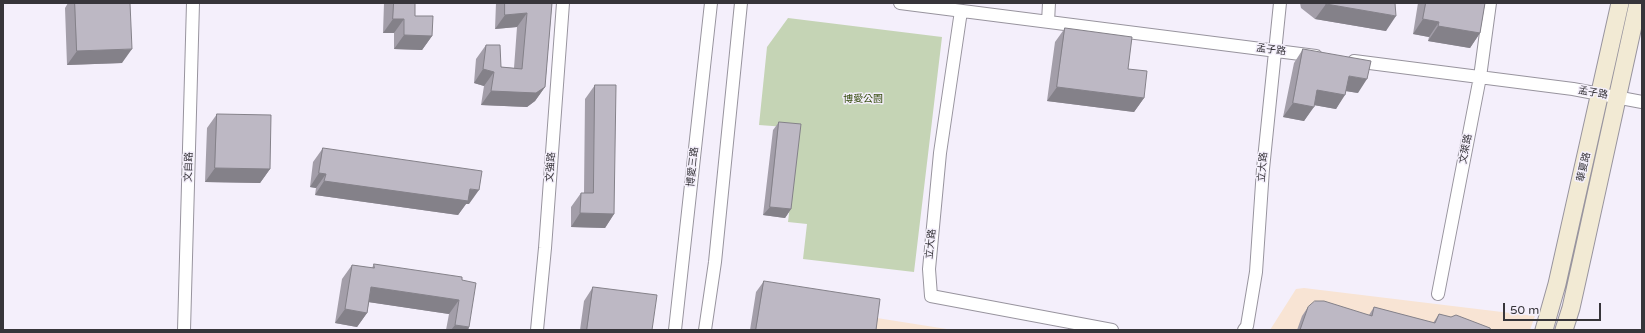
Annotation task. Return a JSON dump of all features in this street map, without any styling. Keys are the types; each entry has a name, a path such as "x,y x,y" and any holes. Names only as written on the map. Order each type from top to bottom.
{"street":[{"name":"文自路","path":"184,330 193,3"},
{"name":"文強路","path":"537,330 545,248 563,3"},
{"name":"博愛三路","path":"675,330 711,3"},
{"path":"705,330 715,256 741,3"},
{"name":"孟子路","path":"900,3 1330,58"},
{"path":"1048,22 1049,3"},
{"name":"立大路","path":"1244,330 1247,326 1256,272 1260,201 1280,3"},
{"name":"文萊路","path":"1438,294 1480,77 1490,3"},
{"name":"華夏路","path":"1544,330 1557,284 1620,3"},
{"name":"華夏路","path":"1564,330 1574,292 1638,3"},
{"name":"立大路","path":"961,11 940,153 928,269 931,296 1112,330"},
{"name":"孟子路","path":"1346,60 1600,94 1642,102"}],"shaded area":[{"path":"1304,288 1535,316 1530,330 1270,330 1296,289"},
{"path":"877,318 953,330 875,330"}],"green space":[{"name":"博愛公園","path":"788,18 942,37 914,272 803,259 807,224 788,222 799,128 759,125 767,47"}],"building":[{"path":"75,3 130,3 132,49 77,51"},
{"path":"394,3 415,3 415,16 433,16 432,36 404,35 404,19 393,19"},
{"path":"505,3 552,3 545,87 536,93 491,91 494,72 483,69 486,45 500,45 501,67 522,69 527,13 505,15"},
{"path":"1324,3 1395,3 1396,16 1326,4"},
{"path":"1426,3 1485,3 1480,33 1438,26 1439,22 1423,19"},
{"path":"1065,28 1132,37 1128,69 1147,71 1144,98 1057,87"},
{"path":"1303,49 1371,61 1367,79 1349,76 1345,95 1317,90 1314,107 1293,103"},
{"path":"595,85 616,85 614,214 580,213 581,193 593,193"},
{"path":"217,114 271,115 270,169 215,168"},
{"path":"779,122 801,124 791,209 770,207"},
{"path":"323,148 482,171 479,190 470,189 468,201 324,181 326,174 319,173"},
{"path":"374,264 462,277 462,280 476,283 469,327 455,325 459,300 371,287 367,313 345,309 352,265 374,268"},
{"path":"764,281 880,299 876,330 756,330"},
{"path":"593,287 657,295 652,330 587,330"},
{"path":"1315,301 1324,301 1372,316 1374,307 1435,323 1439,314 1451,317 1456,315 1490,328 1491,330 1300,330 1308,307"}]}
